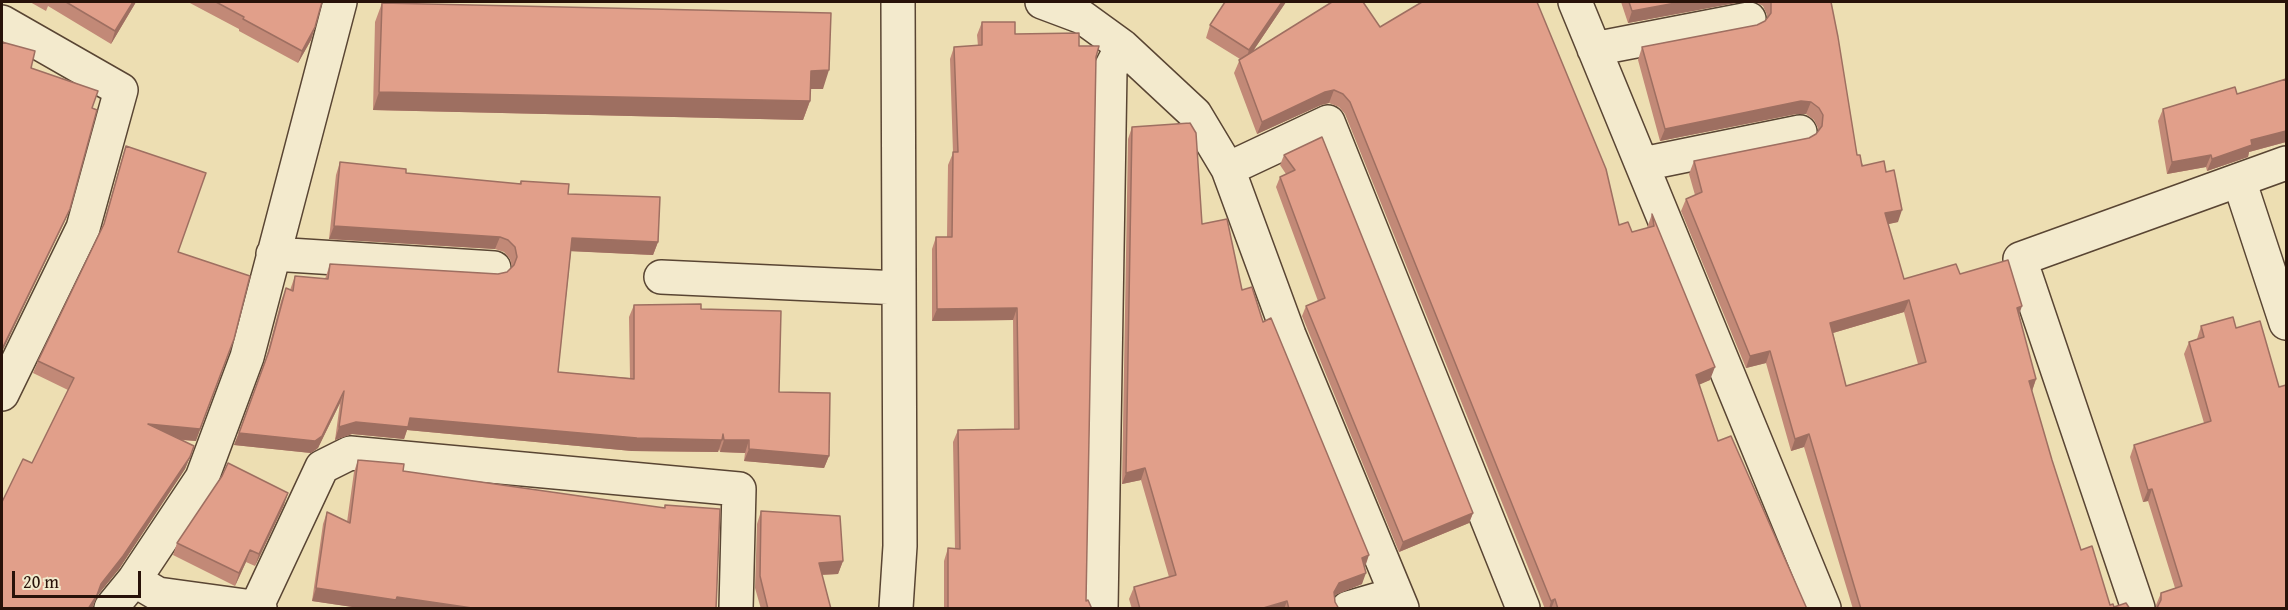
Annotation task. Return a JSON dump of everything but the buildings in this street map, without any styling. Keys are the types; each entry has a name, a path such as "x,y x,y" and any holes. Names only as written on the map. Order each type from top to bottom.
{"street":[{"path":"111,609 134,580 202,478 247,357 340,2"},
{"path":"896,609 900,546 898,2"},
{"path":"1042,2 1083,17 1122,45 1195,114 1228,170 1288,335 1399,601 1348,609"},
{"path":"1575,2 1824,609"},
{"path":"1594,49 1749,19"},
{"path":"2,22 121,90 83,228 2,394"},
{"path":"1101,609 1110,70 1122,45"},
{"path":"1228,170 1328,122 1524,609"},
{"path":"1643,164 1800,132"},
{"path":"2138,609 2020,259 2286,163"},
{"path":"2239,180 2286,323"},
{"path":"273,254 494,268"},
{"path":"661,277 899,288"},
{"path":"134,580 158,594 243,607 322,467 350,453 739,489 736,609"}]}
